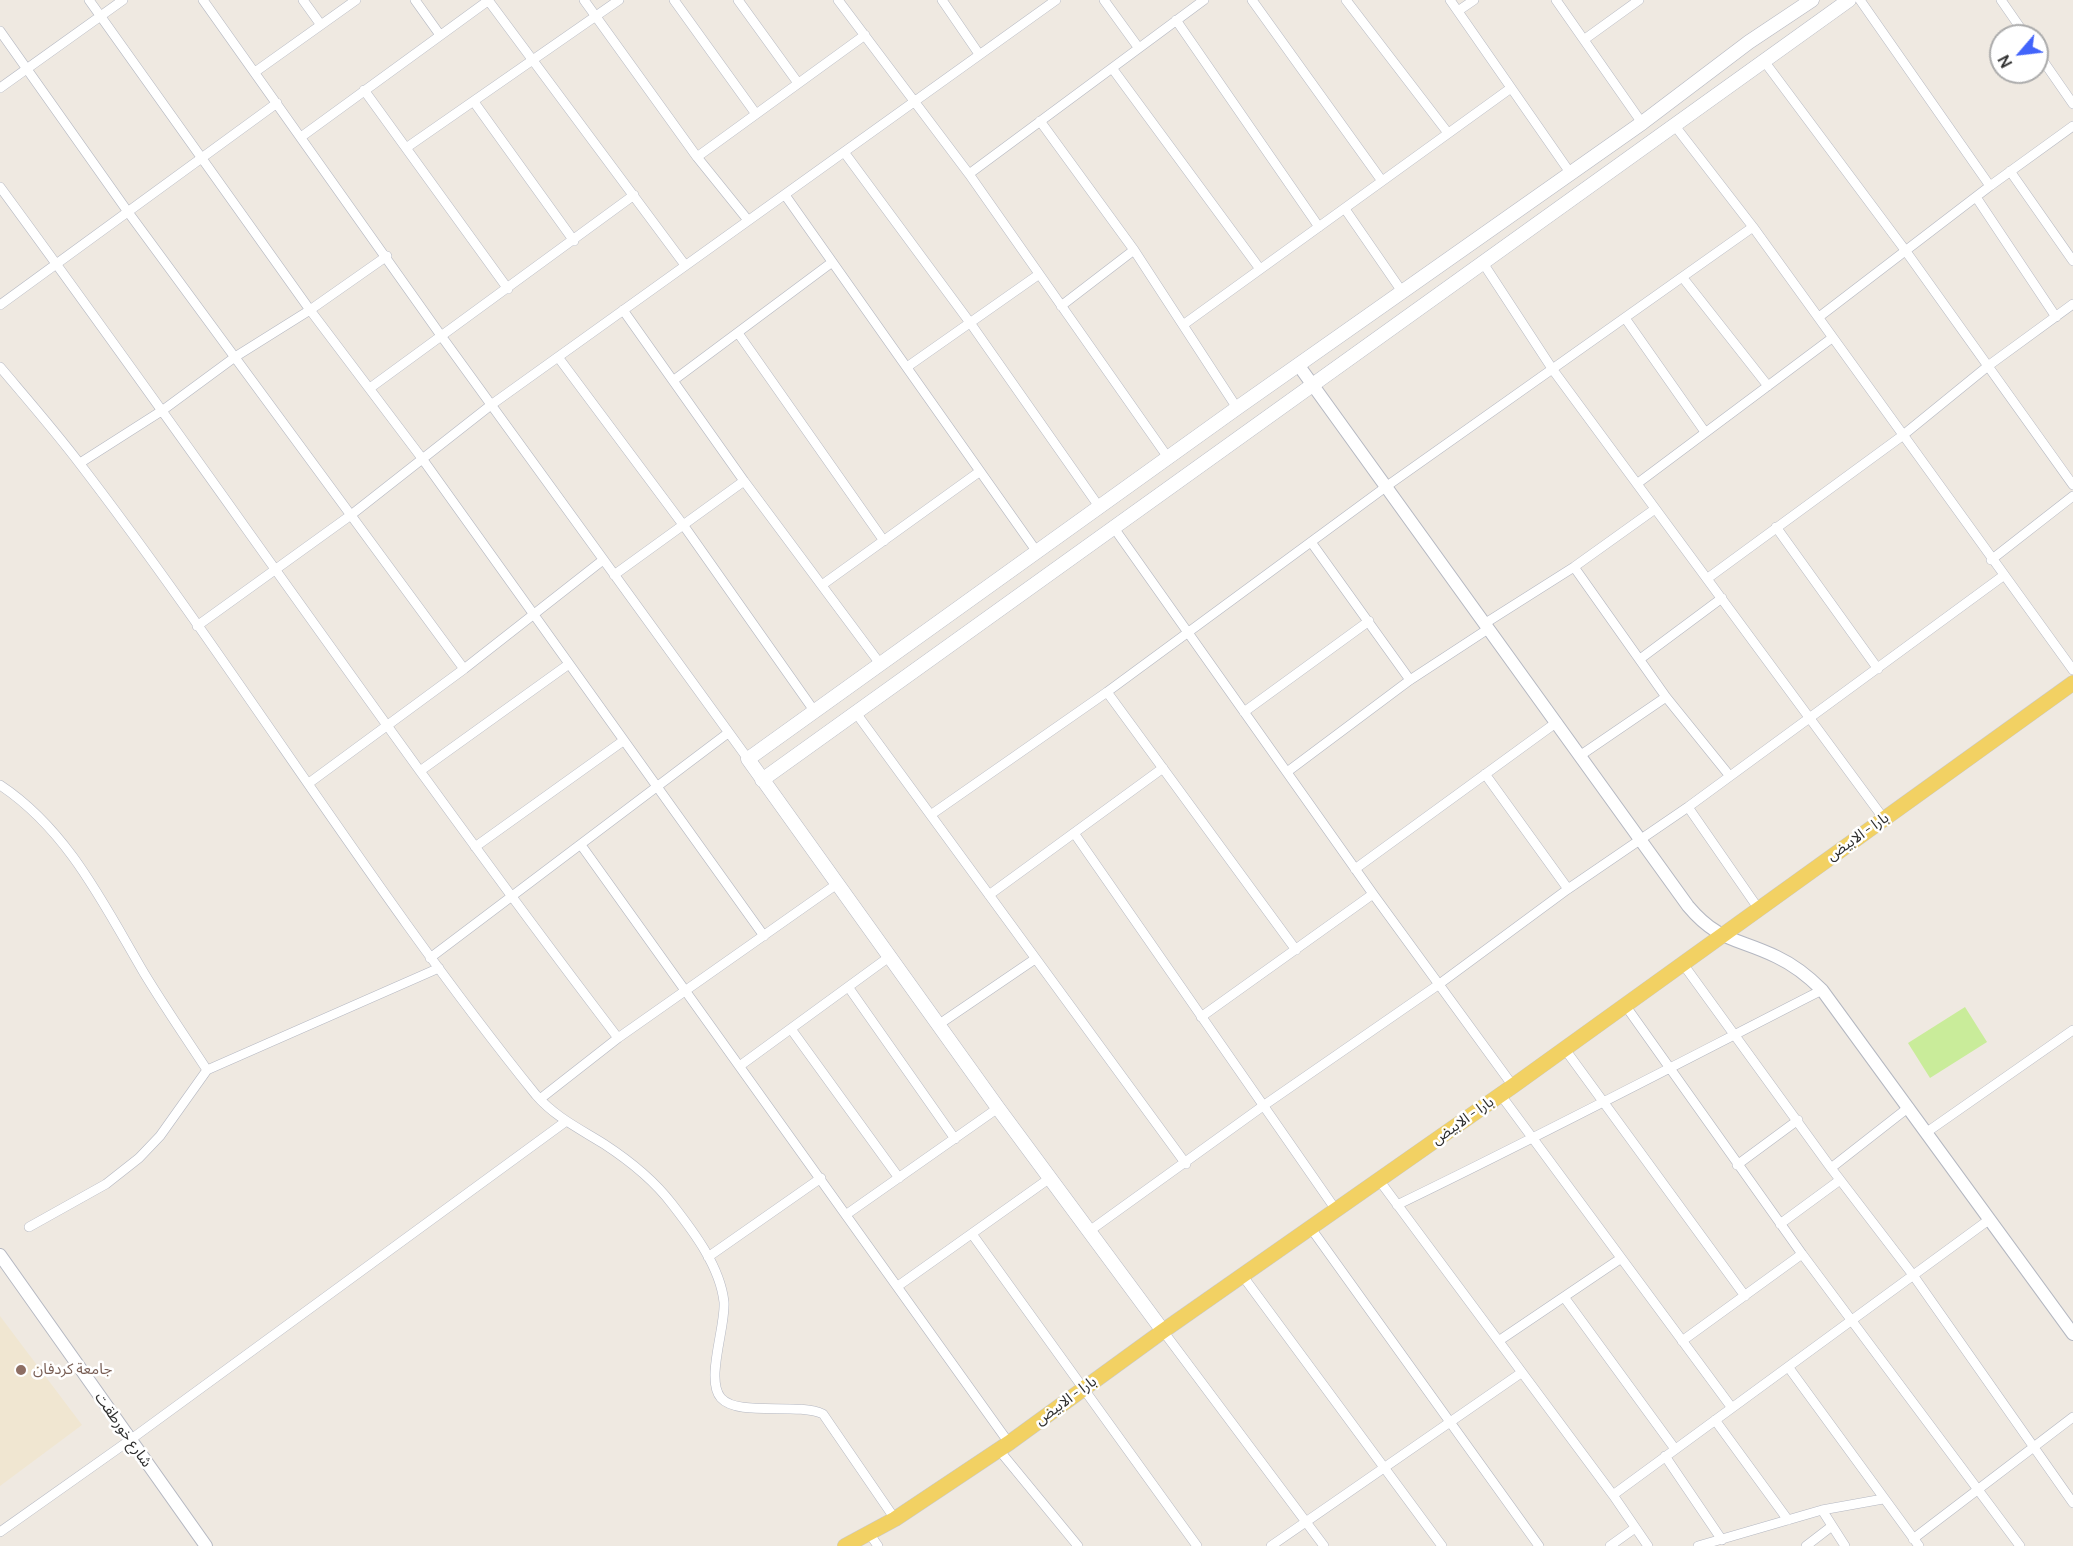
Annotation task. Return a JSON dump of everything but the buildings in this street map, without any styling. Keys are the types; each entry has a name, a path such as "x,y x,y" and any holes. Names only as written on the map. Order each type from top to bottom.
{"main road":[{"path":"1163,1331 998,1108 748,759 1237,408 1571,174 1749,42 1812,0"},
{"path":"762,780 1849,0"},
{"name":"بارا - الابيض","path":"845,1546 895,1519 1004,1447 1083,1388 1507,1090 2073,683"}],"street":[{"path":"89,0 310,310 422,457 764,936"},
{"path":"0,88 123,0"},
{"path":"203,0 387,256 442,337 748,759"},
{"path":"303,0 321,25"},
{"path":"255,72 356,0"},
{"path":"415,0 440,35"},
{"path":"301,137 488,0 532,62 685,264"},
{"path":"584,0 697,157 747,219"},
{"path":"406,148 619,0"},
{"path":"674,0 756,114"},
{"path":"738,0 798,83"},
{"path":"838,0 969,174 1169,459"},
{"path":"942,0 980,54"},
{"path":"1036,0 1042,9"},
{"path":"197,626 351,514 491,405 747,219 914,103 1056,0"},
{"path":"1104,0 1138,47"},
{"path":"969,174 1204,0"},
{"path":"1252,0 1382,181"},
{"path":"1346,0 1448,133"},
{"path":"1450,0 1571,174"},
{"path":"1458,11 1474,0"},
{"path":"1556,0 1642,123"},
{"path":"1585,39 1638,0"},
{"path":"1860,0 1990,186"},
{"path":"2001,0 2018,24"},
{"path":"1176,20 1320,227"},
{"path":"0,31 128,212 464,669"},
{"path":"697,157 865,35"},
{"path":"1764,61 1905,250 2073,485"},
{"path":"1112,68 1260,269"},
{"path":"2049,69 2073,104"},
{"path":"1183,325 1511,88"},
{"path":"364,90 508,289"},
{"path":"474,102 574,241"},
{"path":"0,305 277,103"},
{"path":"1040,121 1134,250 1237,408"},
{"path":"1675,126 1753,227 1991,560 2073,670"},
{"path":"1819,318 1976,196 2073,126"},
{"path":"844,152 971,324 1100,508"},
{"path":"2010,171 2073,261"},
{"path":"0,188 163,410 386,727 618,1038"},
{"path":"370,388 634,195"},
{"path":"784,195 1037,552"},
{"path":"1976,196 2056,317"},
{"path":"1345,209 1403,293"},
{"path":"932,814 1107,692 1387,486 1753,227"},
{"path":"1061,306 1134,250"},
{"path":"80,463 163,410 236,357 310,310 387,256"},
{"path":"674,380 831,263"},
{"path":"1484,263 1553,370 1884,819"},
{"path":"907,367 1038,275"},
{"path":"1683,278 1768,386"},
{"path":"1708,578 1902,436 1988,366 2073,304"},
{"path":"623,310 744,481 881,665"},
{"path":"1625,318 1705,432"},
{"path":"738,333 884,541"},
{"path":"1638,483 1832,338"},
{"path":"558,357 684,526 815,712"},
{"path":"1299,366 1703,924 1722,936 1776,956 1804,972 1822,990 2073,1334"},
{"path":"0,367 80,463 309,783 430,958 540,1099 565,1122 642,1170 671,1202 708,1257 724,1303 715,1386 722,1399 737,1407 792,1407 812,1409 823,1414 895,1519"},
{"path":"822,585 979,472"},
{"path":"614,575 744,481"},
{"path":"1991,560 2073,496"},
{"path":"1287,772 1410,680 1655,509"},
{"path":"1776,527 1878,669"},
{"path":"1114,528 1438,985 1507,1090 1534,1139 1620,1259 1732,1408"},
{"path":"1311,542 1410,680"},
{"path":"309,783 464,669 603,560"},
{"path":"1574,567 1666,697 1729,775"},
{"path":"1088,1232 1186,1164 1263,1106 1438,985 1568,889 1688,807 2003,576"},
{"path":"1640,659 1722,598"},
{"path":"1244,712 1369,621"},
{"path":"420,771 569,664"},
{"path":"1107,692 1296,950"},
{"path":"1581,755 1666,697"},
{"path":"856,713 1186,1164"},
{"path":"1355,869 1557,722"},
{"path":"430,958 728,733"},
{"path":"475,847 623,741"},
{"path":"989,895 1163,768"},
{"path":"1485,774 1568,889"},
{"path":"0,785 20,798 54,832 84,872 167,1012 207,1070"},
{"path":"1688,807 1758,908"},
{"path":"1074,833 1335,1210"},
{"path":"581,844 898,1286 1004,1447 1074,1545"},
{"path":"540,1099 686,988 837,884"},
{"path":"1201,1017 1373,894"},
{"path":"741,1065 889,957"},
{"path":"938,1025 1035,959"},
{"path":"1683,964 1831,1168 1913,1275 2073,1503"},
{"path":"28,1227 106,1184 140,1158 160,1136 207,1070 439,969"},
{"path":"849,988 955,1138"},
{"path":"1397,1205 1534,1139 1603,1101 1822,990"},
{"path":"1624,1005 1780,1224 2020,1546"},
{"path":"791,1029 899,1178"},
{"path":"1927,1132 2073,1030"},
{"path":"1564,1048 1745,1296"},
{"path":"1831,1168 1909,1107"},
{"path":"847,1214 998,1108"},
{"path":"1737,1165 1798,1120"},
{"path":"0,1532 130,1440 565,1122"},
{"path":"708,1257 821,1178"},
{"path":"898,1286 1050,1178"},
{"path":"1380,1180 1500,1340 1521,1373 1613,1495 1648,1546"},
{"path":"1780,1224 1840,1180"},
{"path":"1613,1495 1990,1219"},
{"path":"1310,1227 1539,1546"},
{"path":"972,1234 1197,1546"},
{"path":"1682,1341 1802,1254"},
{"name":"شارع خورطقت","path":"0,1255 206,1546"},
{"path":"1500,1340 1620,1259"},
{"path":"1242,1275 1442,1546"},
{"path":"1564,1297 1675,1449"},
{"path":"1163,1331 1324,1546"},
{"path":"1789,1368 1916,1542 2073,1417"},
{"path":"1271,1546 1521,1373"},
{"path":"1715,1420 1788,1520"},
{"path":"1665,1456 1722,1540"},
{"path":"1698,1546 1822,1510 1883,1499"},
{"path":"1822,1510 1845,1546"},
{"path":"1806,1546 1832,1526"},
{"path":"1611,1546 1635,1528"},
{"path":"869,1533 878,1546"}],"shaded area":[{"name":"جامعة كردفان","path":"0,1316 82,1425 0,1486"}],"green space":[{"path":"1965,1007 1987,1042 1930,1078 1908,1043"}],"place":[{"name":"جامعة كردفان","path":"21,1370"}]}
